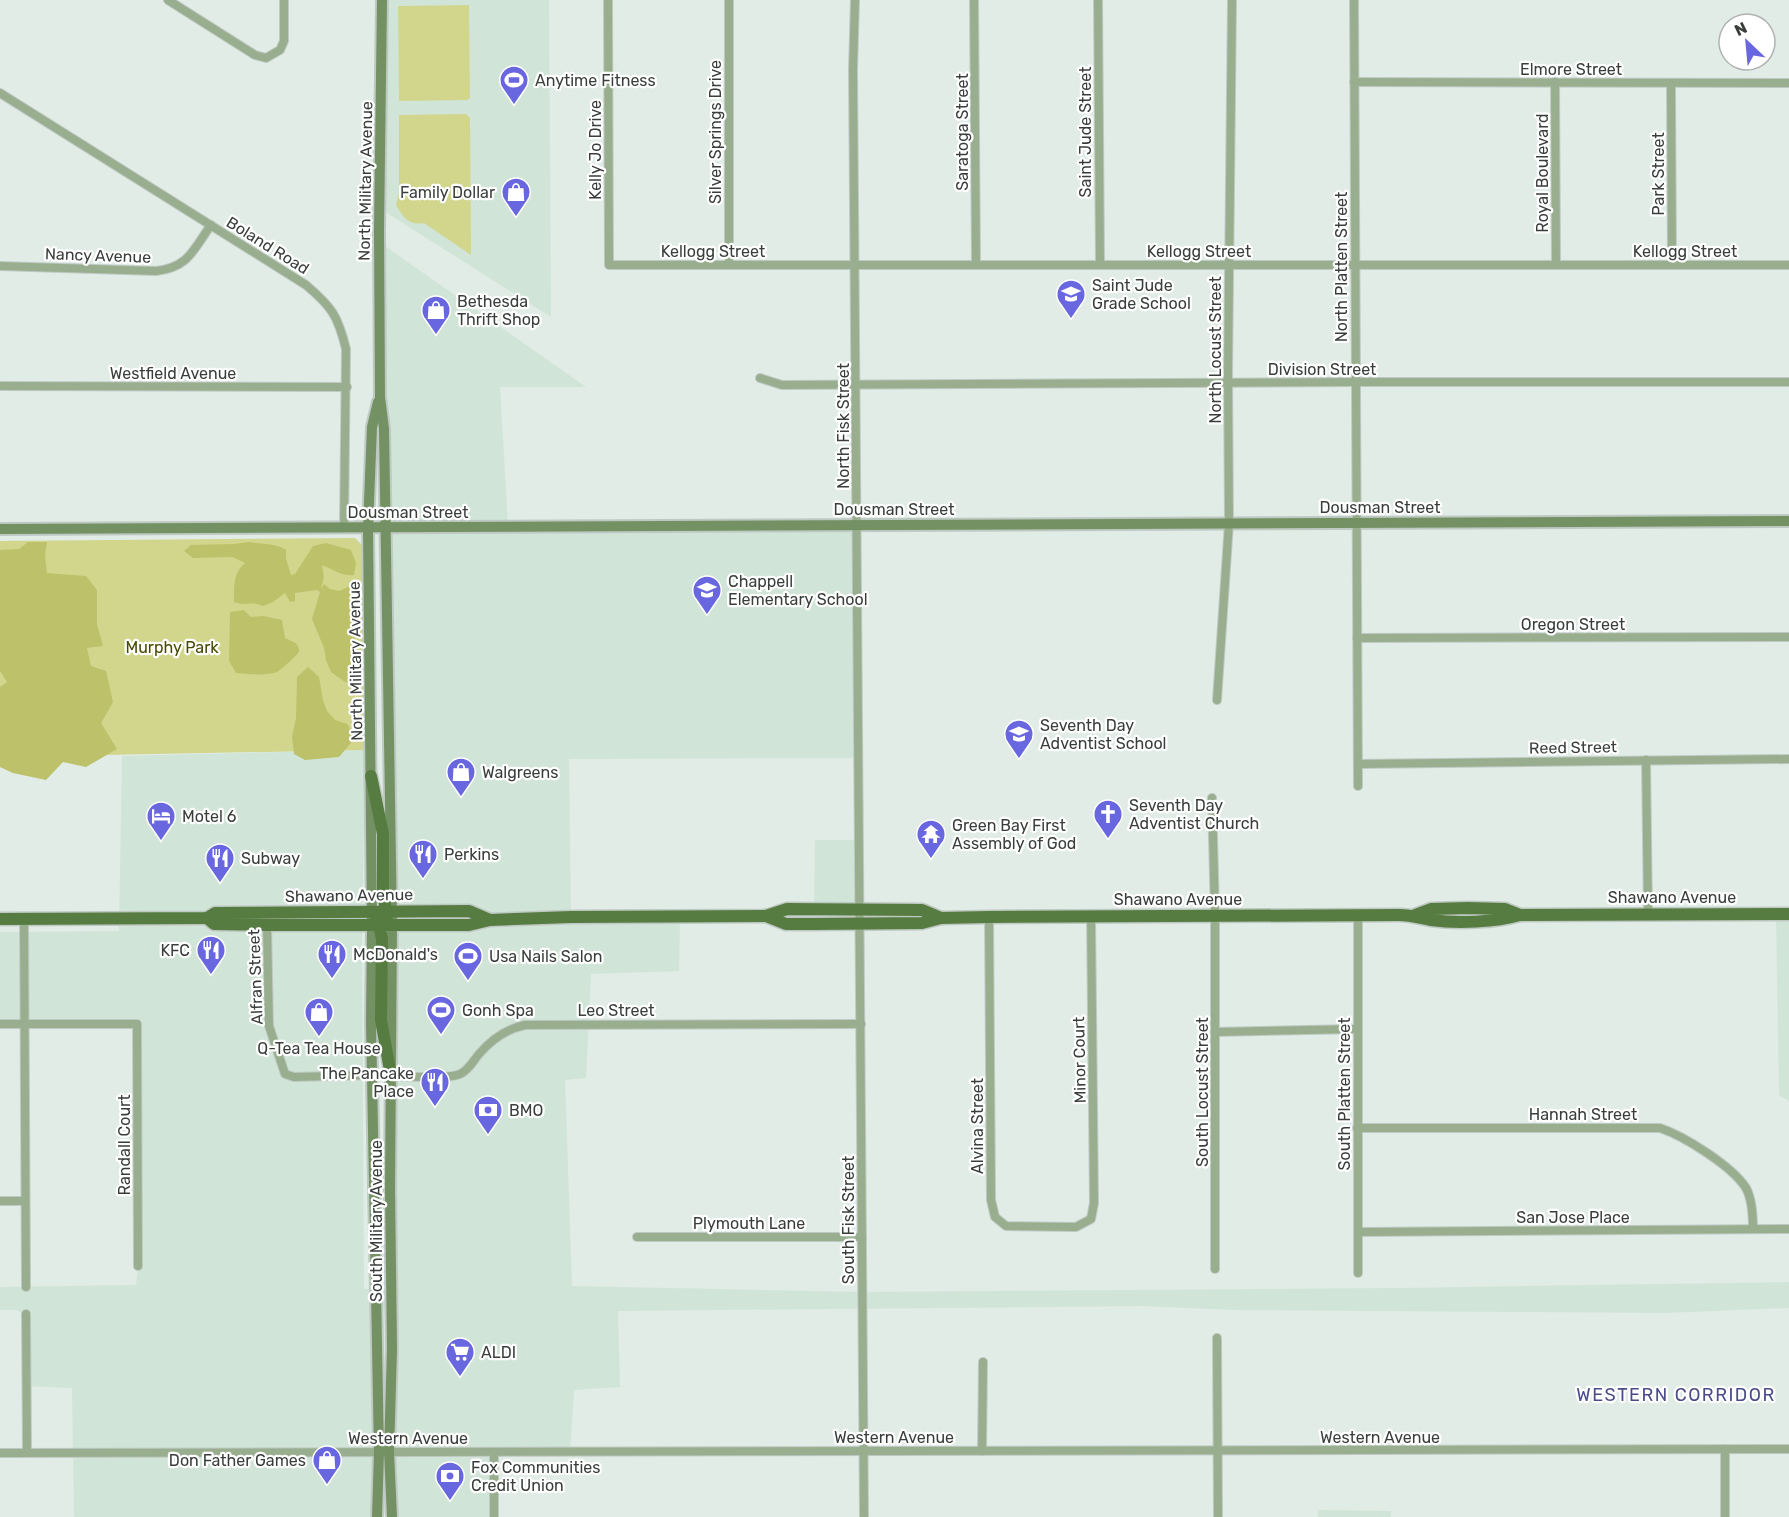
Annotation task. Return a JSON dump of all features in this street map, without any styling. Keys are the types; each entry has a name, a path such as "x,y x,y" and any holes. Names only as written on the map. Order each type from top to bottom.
{"main road":[{"name":"North Military Avenue","path":"382,0 378,230 380,398 384,429 386,527 389,910"},
{"name":"North Military Avenue","path":"372,911 368,527 372,427 380,398"},
{"name":"Dousman Street","path":"0,530 1789,520"},
{"path":"371,776 383,834 382,883 389,910 389,920 392,924"},
{"name":"Shawano Avenue","path":"266,919 376,925 469,925 490,920 571,917 766,916 787,909 922,910 941,918"},
{"name":"Shawano Avenue","path":"0,919 207,918 214,924 389,910 468,911 490,920"},
{"path":"372,911 382,939 381,1020 391,1076"},
{"name":"Shawano Avenue","path":"766,916 786,924 860,924 922,923 941,918 989,917 1414,915 1449,921 1505,919 1520,915 1789,914"},
{"name":"South Military Avenue","path":"377,1517 392,1349 392,924"},
{"name":"South Military Avenue","path":"376,925 372,1076 384,1452 392,1517"}],"street":[{"path":"168,0 255,55 266,58 280,50 284,41 284,0"},
{"name":"Kelly Jo Drive","path":"608,0 609,265"},
{"name":"Silver Springs Drive","path":"729,0 729,265"},
{"name":"North Fisk Street","path":"855,0 853,69 860,924"},
{"name":"Saratoga Street","path":"974,0 976,264"},
{"name":"Saint Jude Street","path":"1098,0 1100,264"},
{"name":"North Locust Street","path":"1217,700 1228,523 1232,0"},
{"name":"North Platten Street","path":"1354,0 1358,786"},
{"name":"Elmore Street","path":"1354,82 1789,83"},
{"name":"Royal Boulevard","path":"1555,82 1556,264"},
{"name":"Park Street","path":"1671,83 1672,265"},
{"name":"Boland Road","path":"0,93 306,285 327,303 340,326 346,349 345,527"},
{"name":"Nancy Avenue","path":"0,266 170,270 185,262 211,225"},
{"name":"Kellogg Street","path":"609,265 1789,265"},
{"name":"Division Street","path":"760,378 782,385 1789,382"},
{"name":"Westfield Avenue","path":"0,386 347,387"},
{"name":"Oregon Street","path":"1357,638 1789,636"},
{"name":"Reed Street","path":"1358,764 1789,759"},
{"path":"1646,760 1648,914"},
{"path":"1212,798 1215,915"},
{"name":"South Locust Street","path":"1215,915 1215,1269"},
{"name":"South Platten Street","path":"1358,915 1358,1273"},
{"name":"Minor Court","path":"1091,916 1094,1203"},
{"name":"Alvina Street","path":"989,917 991,1200 995,1217 1006,1226 1076,1227 1091,1219 1094,1203"},
{"path":"24,919 26,1287"},
{"name":"Alfran Street","path":"266,919 269,1026 285,1074 294,1077 372,1076"},
{"name":"South Fisk Street","path":"860,924 864,1517"},
{"path":"0,1024 24,1024"},
{"name":"Randall Court","path":"24,1024 137,1024 138,1266"},
{"name":"Leo Street","path":"391,1076 459,1074 467,1070 496,1037 525,1025 861,1024"},
{"path":"1215,1032 1357,1029"},
{"name":"Hannah Street","path":"1357,1128 1660,1128 1676,1133 1730,1169 1746,1189 1753,1218 1753,1229"},
{"path":"0,1201 25,1201"},
{"name":"San Jose Place","path":"1358,1232 1789,1228"},
{"name":"Plymouth Lane","path":"637,1237 862,1237"},
{"path":"26,1314 27,1452"},
{"path":"1217,1338 1218,1517"},
{"path":"982,1451 983,1362"},
{"path":"1725,1449 1725,1517"},
{"name":"Western Avenue","path":"0,1452 1789,1449"},
{"path":"494,1452 494,1517"}],"shaded area":[{"path":"382,0 549,0 551,317 379,208"},
{"path":"379,242 586,387 500,387 508,526 857,524 859,758 569,759 571,917 680,917 679,971 591,974 586,1078 565,1080 572,1286 862,1292 1402,1288 1789,1282 1789,1308 1664,1313 1232,1310 1142,1306 618,1311 620,1387 574,1390 570,1451 494,1452 494,1517 392,1517 390,1311 377,1309 377,1517 74,1517 72,1388 26,1386 26,1315 17,1310 0,1310 0,1287 136,1285 138,1266 137,1024 0,1024 0,932 119,931 122,756 365,750 362,943 364,1289 390,1290"},
{"path":"815,840 859,840 860,910 814,909"},
{"path":"1776,914 1789,914 1789,1101 1779,1095"},
{"path":"1318,1510 1391,1511 1391,1517 1318,1517"}],"green space":[{"path":"469,5 470,98 467,100 399,101 398,6"},
{"path":"466,114 470,118 471,255 424,223 419,224 407,220 396,205 399,193 399,115"},
{"name":"Murphy Park","path":"355,538 363,546 365,750 0,757 0,541"},
{"path":"28,542 47,542 45,555 47,573 86,576 97,590 97,624 103,646 87,648 91,666 106,671 113,702 101,723 117,749 86,767 63,762 46,780 13,773 0,767 0,687 7,682 0,671 0,550 19,549"},
{"path":"249,542 273,545 286,550 291,575 295,574 313,546 326,543 351,550 356,563 354,575 342,574 322,565 324,577 321,589 324,584 330,589 339,591 355,584 358,591 354,606 356,683 345,682 331,672 326,660 324,648 312,619 320,592 317,590 295,593 295,601 290,602 285,593 263,606 234,602 235,580 238,571 245,563 232,557 193,558 184,551 191,545"},
{"path":"244,610 251,617 263,616 282,620 285,638 298,646 299,652 277,672 236,673 229,661 230,612"},
{"path":"308,667 319,677 327,711 335,720 347,724 356,737 339,757 305,760 294,754 292,737 296,718 297,677"}],"place":[{"name":"Anytime Fitness","path":"514,106"},
{"name":"Family Dollar","path":"516,218"},
{"name":"Saint Jude Grade School","path":"1071,320"},
{"name":"Bethesda Thrift Shop","path":"436,336"},
{"name":"Chappell Elementary School","path":"707,616"},
{"name":"Seventh Day Adventist School","path":"1019,760"},
{"name":"Walgreens","path":"461,798"},
{"name":"Seventh Day Adventist Church","path":"1108,840"},
{"name":"Motel 6","path":"161,842"},
{"name":"Green Bay First Assembly of God","path":"931,860"},
{"name":"Perkins","path":"423,880"},
{"name":"Subway","path":"220,884"},
{"name":"KFC","path":"211,976"},
{"name":"McDonald's","path":"332,980"},
{"name":"Usa Nails Salon","path":"468,982"},
{"name":"Gonh Spa","path":"441,1036"},
{"name":"Q-Tea Tea House","path":"319,1038"},
{"name":"The Pancake Place","path":"435,1108"},
{"name":"BMO","path":"488,1136"},
{"name":"ALDI","path":"460,1378"},
{"name":"Don Father Games","path":"327,1486"},
{"name":"Fox Communities Credit Union","path":"450,1502"}],"district":[{"name":"WESTERN CORRIDOR","path":"1676,1395"}]}
